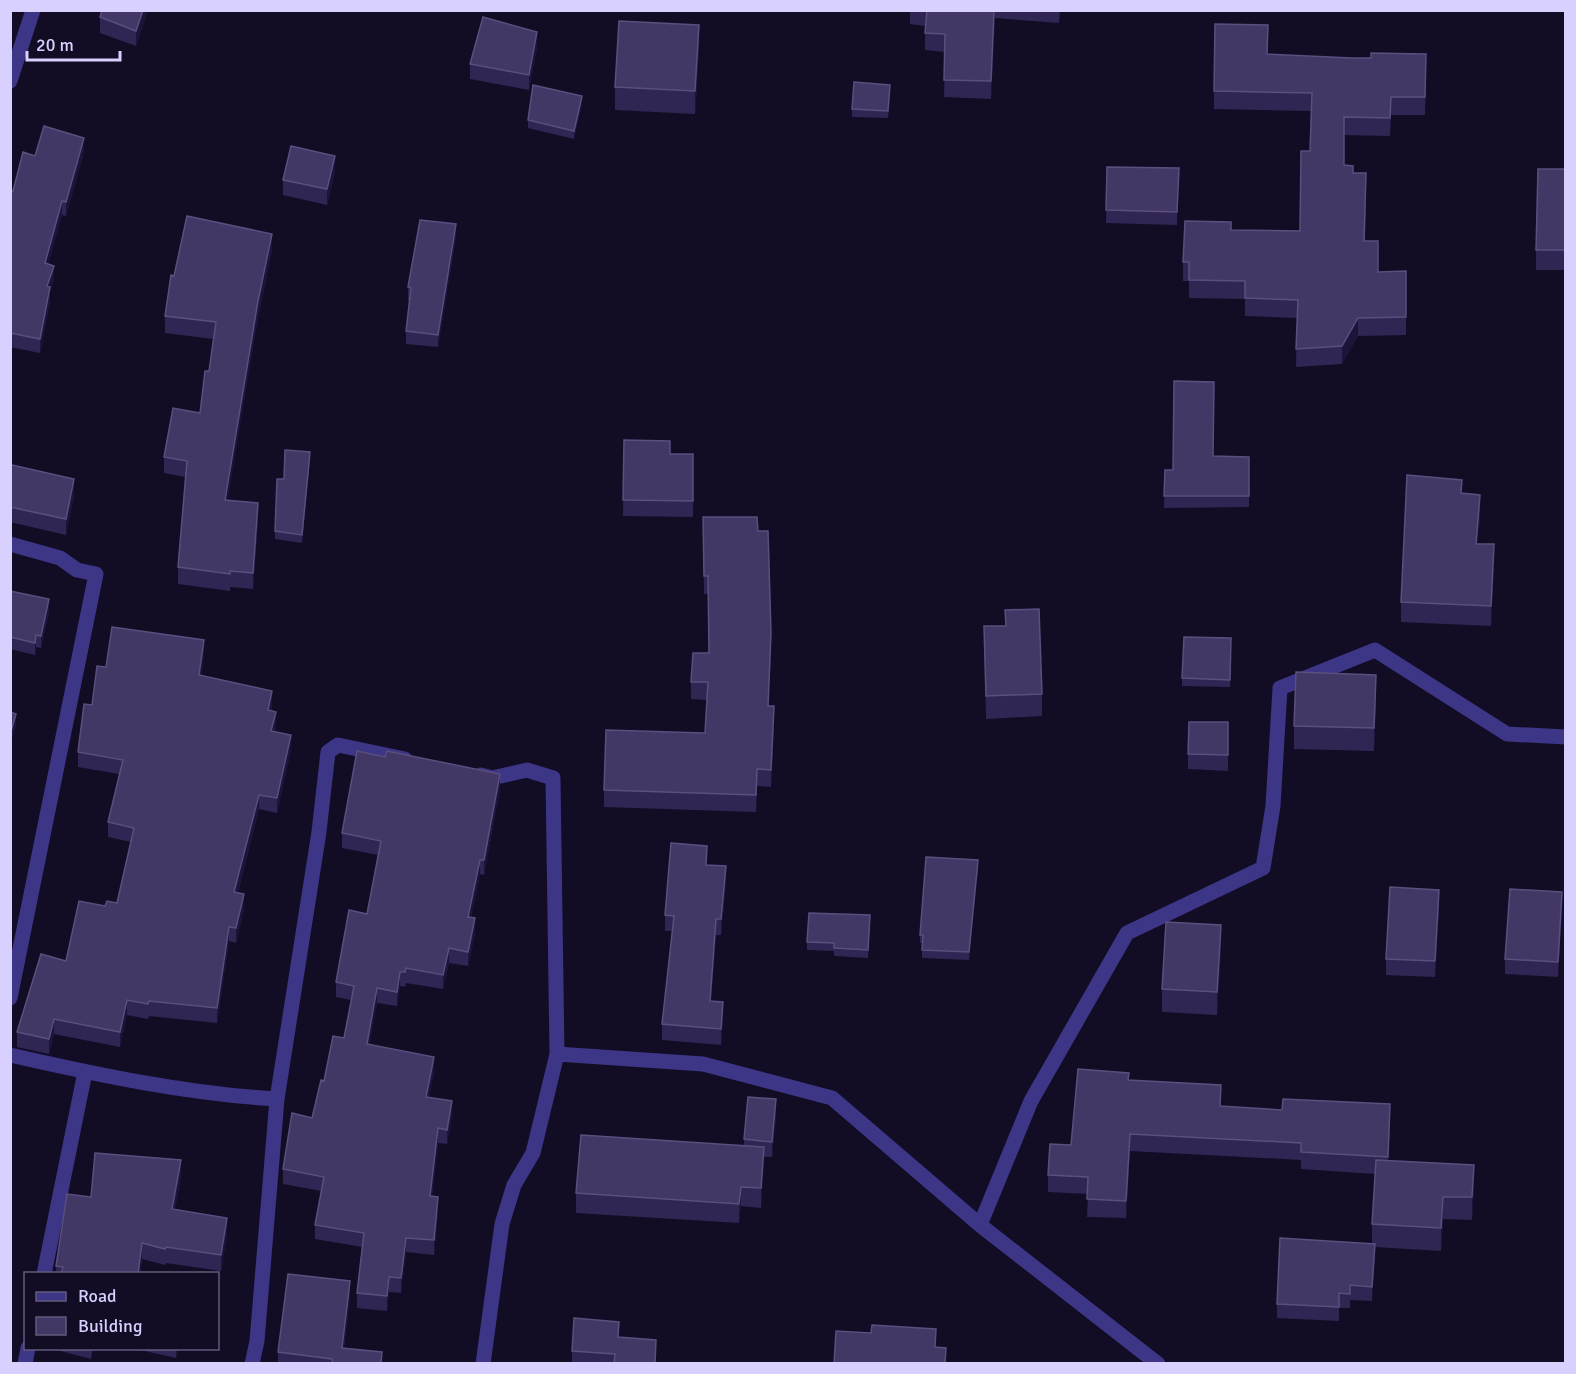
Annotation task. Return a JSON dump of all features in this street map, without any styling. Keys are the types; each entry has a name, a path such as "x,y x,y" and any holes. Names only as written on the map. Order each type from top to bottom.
{"street":[{"path":"10,81 33,10"},
{"path":"10,544 60,558 77,570 96,574 10,998"},
{"path":"980,1226 1031,1101 1127,933 1263,868 1273,806 1280,688 1376,650 1507,734 1566,737"},
{"path":"252,1364 257,1341 277,1100 319,832 328,752 338,745 415,761"},
{"path":"470,773 492,778 527,770 553,778 557,1054 533,1153 514,1185 502,1224 483,1364"},
{"path":"557,1054 703,1064 832,1098 980,1226 1158,1364"},
{"path":"10,1055 85,1072 277,1100"},
{"path":"44,1272 85,1072"}],"building":[{"path":"102,10 143,10 136,31 100,17"},
{"path":"927,10 994,10 991,81 944,80 945,34 925,33"},
{"path":"483,17 537,32 529,75 470,64"},
{"path":"619,21 699,25 695,91 615,87"},
{"path":"1215,24 1268,25 1267,54 1371,58 1371,53 1426,54 1425,97 1391,97 1390,118 1344,117 1344,165 1353,166 1353,173 1366,173 1364,241 1378,241 1378,272 1406,271 1406,317 1358,318 1342,346 1296,349 1298,300 1245,298 1245,281 1189,280 1189,262 1183,262 1185,221 1231,222 1231,230 1300,231 1301,151 1310,151 1312,93 1214,91"},
{"path":"854,82 890,85 888,111 852,109"},
{"path":"533,85 582,96 574,131 528,120"},
{"path":"44,126 84,138 66,202 62,201 45,263 54,266 47,286 50,287 40,339 10,333 10,190 13,191 23,152 35,156"},
{"path":"291,146 335,156 327,189 283,180"},
{"path":"1107,167 1179,168 1177,212 1106,210"},
{"path":"1538,169 1566,169 1566,250 1536,250"},
{"path":"187,216 272,234 258,301 225,500 258,503 253,573 230,571 230,574 178,567 187,461 164,457 173,408 200,413 205,371 209,371 216,322 165,316 171,275 174,276"},
{"path":"420,220 456,224 438,335 406,331 411,288 408,287"},
{"path":"1174,381 1214,382 1213,456 1249,457 1249,496 1164,496 1165,470 1173,470"},
{"path":"624,440 670,441 670,454 693,454 693,501 623,500"},
{"path":"285,450 310,452 302,535 275,531 277,479 284,479"},
{"path":"12,465 74,479 66,519 10,507"},
{"path":"1407,475 1462,480 1461,493 1480,495 1476,544 1494,544 1491,606 1401,602"},
{"path":"703,517 757,517 758,531 768,531 771,633 768,706 774,706 771,770 757,769 756,795 604,790 606,730 705,733 708,682 691,682 693,653 709,653 708,576 704,576"},
{"path":"10,591 49,599 41,636 36,635 35,643 10,637"},
{"path":"1039,609 1042,694 986,696 984,626 1006,626 1005,610"},
{"path":"112,627 204,640 199,675 272,691 268,710 276,712 271,731 291,735 277,798 259,795 234,892 244,894 236,928 229,927 217,1008 149,1001 148,1004 127,1000 120,1032 54,1019 49,1039 17,1032 41,954 66,961 79,901 105,906 107,901 117,903 134,828 108,822 123,760 78,752 84,704 92,705 97,666 106,667"},
{"path":"1184,637 1231,638 1230,680 1182,678"},
{"path":"1296,672 1376,675 1374,728 1294,726"},
{"path":"10,712 16,714 10,735"},
{"path":"1189,722 1228,722 1228,755 1188,754"},
{"path":"357,751 385,757 387,751 500,774 484,860 480,860 468,917 475,918 468,952 449,948 443,975 406,968 405,972 400,972 397,992 377,988 367,1044 434,1057 426,1097 452,1101 447,1130 438,1128 430,1196 438,1197 434,1240 406,1238 401,1278 389,1277 387,1296 357,1293 364,1233 315,1225 324,1177 283,1169 292,1113 312,1118 321,1080 324,1081 333,1036 344,1038 354,986 336,982 349,910 367,914 381,841 342,833"},
{"path":"671,843 707,846 706,865 726,866 721,919 716,919 710,1001 723,1002 721,1029 662,1024 674,916 665,915"},
{"path":"926,857 978,860 969,952 922,950 923,935 920,935"},
{"path":"1390,887 1439,890 1435,961 1386,959"},
{"path":"1510,889 1562,892 1558,962 1505,959"},
{"path":"809,913 870,915 868,950 834,948 834,943 807,942"},
{"path":"1166,922 1221,925 1217,992 1162,989"},
{"path":"1078,1069 1129,1073 1128,1080 1221,1085 1220,1106 1282,1110 1283,1099 1390,1104 1388,1157 1301,1152 1301,1143 1130,1134 1126,1201 1087,1199 1088,1177 1048,1175 1050,1144 1071,1145"},
{"path":"748,1097 776,1099 772,1142 744,1139"},
{"path":"581,1135 764,1147 761,1188 741,1187 739,1204 576,1193"},
{"path":"95,1153 181,1160 172,1209 227,1218 221,1255 166,1247 165,1249 142,1243 138,1272 62,1272 63,1267 56,1266 67,1194 91,1197"},
{"path":"1376,1160 1474,1165 1472,1197 1443,1197 1441,1228 1372,1224"},
{"path":"1280,1238 1375,1244 1372,1287 1350,1285 1350,1294 1339,1293 1339,1307 1277,1304"},
{"path":"288,1274 350,1281 342,1348 382,1352 381,1364 333,1364 332,1359 278,1352"},
{"path":"574,1318 619,1322 618,1337 656,1340 655,1364 614,1364 615,1354 572,1351"},
{"path":"872,1325 936,1329 935,1347 946,1348 945,1364 834,1364 836,1331 871,1333"}]}
